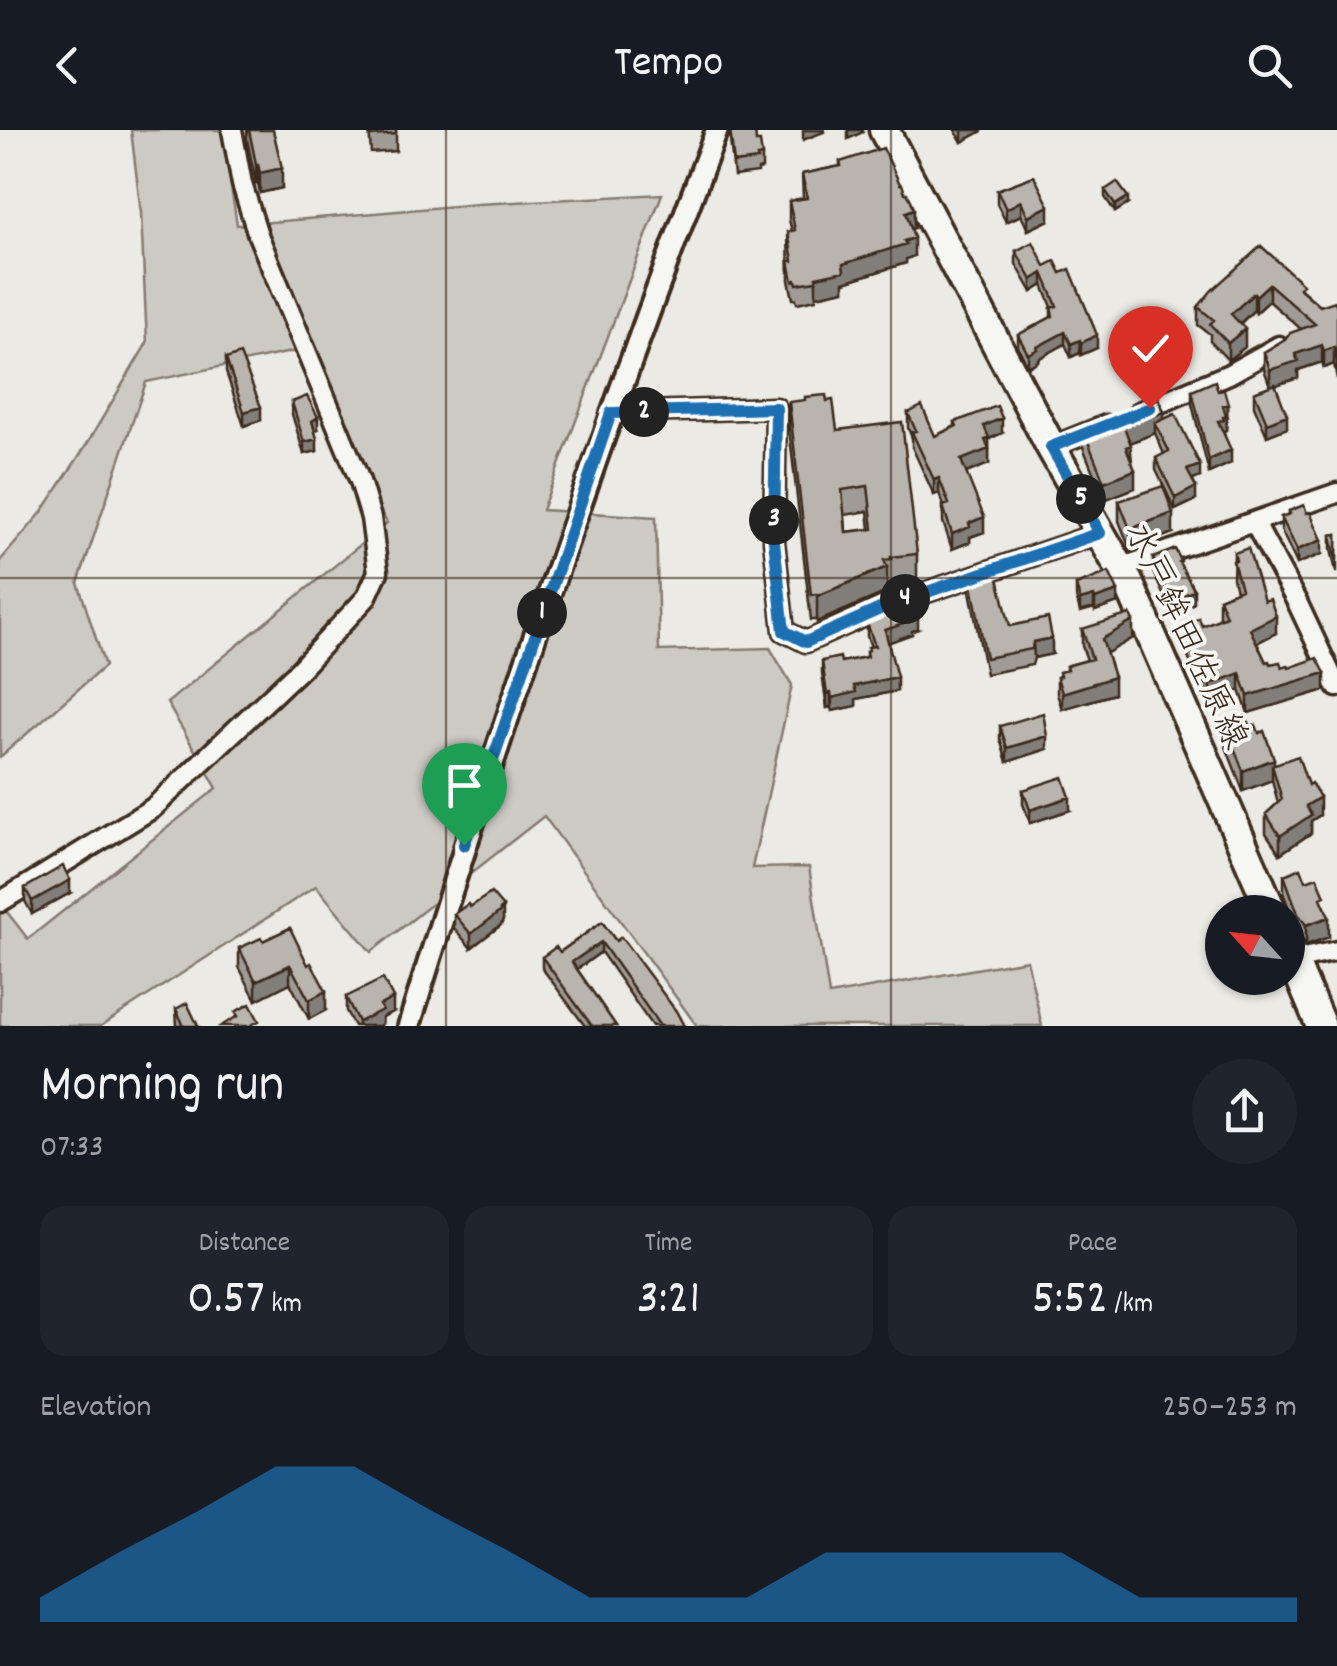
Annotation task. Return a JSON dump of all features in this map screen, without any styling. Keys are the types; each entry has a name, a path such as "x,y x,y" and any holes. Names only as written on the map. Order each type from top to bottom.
{"main road":[{"name":"水戸鉾田佐原線","path":"884,130 1051,447 1120,568 1264,895"},
{"path":"1305,989 1321,1026"}],"street":[{"path":"0,902 152,808 299,670 366,598 378,572 360,481 258,235 242,184 232,130"},
{"path":"409,1026 464,845 611,413 716,130"},
{"path":"1051,447 1229,374 1279,346"},
{"path":"611,413 776,408 774,541 784,631 806,642 889,605 1100,533"},
{"path":"1120,568 1337,493"},
{"path":"1254,522 1337,686"},
{"path":"1305,953 1337,951"}],"shaded area":[{"path":"131,130 222,130 237,225 478,204 662,194 542,510 656,517 659,651 770,648 792,685 752,868 809,867 829,995 1027,960 1042,1026 697,1026 544,816 371,952 316,886 101,1026 0,1026 0,903 28,939 217,788 167,703 387,523 296,351 146,382 78,583 105,666 0,757 0,561 42,512 147,343 141,213"}],"building":[{"path":"249,130 273,130 282,168 260,173"},
{"path":"370,130 396,130 396,134 371,136"},
{"path":"730,130 755,130 762,156 734,163"},
{"path":"883,148 911,200 914,209 906,212 914,238 843,264 844,271 797,284 789,261 793,261 788,232 795,230 789,201 807,198 802,174 841,166 840,162"},
{"path":"1034,176 1049,206 1028,216 1021,201 1006,209 997,190"},
{"path":"1117,182 1128,197 1115,205 1105,190"},
{"path":"1033,242 1045,266 1055,261 1061,273 1070,269 1097,335 1071,344 1065,332 1028,354 1018,335 1053,316 1051,308 1057,306 1043,273 1032,280 1016,251"},
{"path":"1261,246 1303,284 1299,288 1320,306 1335,301 1337,362 1334,347 1324,351 1322,345 1295,354 1298,361 1270,370 1264,352 1290,333 1315,324 1269,284 1231,314 1245,329 1228,343 1210,324 1214,320 1198,307"},
{"path":"240,354 261,407 244,412 226,359"},
{"path":"1215,381 1218,391 1224,390 1228,404 1223,405 1226,417 1218,421 1231,450 1209,460 1192,391"},
{"path":"1275,384 1287,415 1267,423 1254,392"},
{"path":"826,395 827,401 833,400 837,430 902,422 917,554 891,557 884,560 887,567 817,596 811,595 789,402","holes":["868,486 873,529 846,532 842,490"]},
{"path":"307,396 318,417 312,421 317,439 304,442 292,402"},
{"path":"1159,398 1164,412 1124,427 1131,445 1126,447 1135,470 1104,482 1083,429"},
{"path":"922,406 935,436 957,426 955,422 997,406 1002,418 984,426 989,449 961,460 984,517 952,534 943,506 949,504 939,478 934,480 912,432 916,431 908,413"},
{"path":"1175,414 1200,465 1187,470 1196,487 1175,498 1156,458 1169,451 1155,423"},
{"path":"1163,486 1173,513 1130,529 1119,501"},
{"path":"1304,505 1322,540 1297,550 1281,517"},
{"path":"1337,534 1337,558 1336,559 1331,535"},
{"path":"1248,548 1264,601 1270,599 1276,616 1250,629 1266,662 1280,662 1282,667 1289,668 1317,658 1325,673 1248,696 1240,673 1204,684 1186,634 1190,630 1188,624 1199,618 1202,626 1226,616 1219,598 1241,589 1234,553"},
{"path":"1175,549 1194,590 1172,601 1153,558"},
{"path":"995,566 1010,626 1048,618 1052,638 1033,642 1032,649 986,658 970,575"},
{"path":"1109,572 1118,591 1080,600 1076,585"},
{"path":"913,603 918,615 912,621 885,630 897,677 854,686 856,692 832,698 831,693 827,694 822,661 867,657 868,647 875,646 867,623 874,620 872,616"},
{"path":"1130,614 1133,621 1102,639 1114,677 1062,693 1059,672 1067,670 1066,666 1092,659 1082,629"},
{"path":"1043,713 1047,736 1007,748 1000,726"},
{"path":"1246,717 1250,727 1256,725 1259,733 1264,731 1274,759 1243,771 1225,724"},
{"path":"1298,756 1308,785 1311,783 1320,797 1306,806 1311,815 1280,836 1266,814 1282,799 1272,765"},
{"path":"1063,777 1070,797 1030,810 1023,790"},
{"path":"63,866 70,880 32,901 25,888"},
{"path":"1301,868 1306,881 1317,877 1329,917 1306,925 1305,895 1291,895 1284,875"},
{"path":"491,893 503,907 471,934 454,914"},
{"path":"602,922 616,941 621,937 684,1026 660,1026 601,942 572,962 616,1026 592,1026 542,957 556,947 560,952"},
{"path":"290,928 326,991 309,1000 290,965 256,981 239,948"},
{"path":"383,979 393,998 380,1005 382,1010 358,1022 346,997"},
{"path":"187,1003 198,1026 184,1026 176,1009"},
{"path":"250,1004 259,1021 249,1026 221,1026 238,1016 235,1012"}],"route":[{"path":"464,845 611,413 776,408 774,541 784,631 806,642 889,605 1100,533 1051,447 1150,408"}]}
